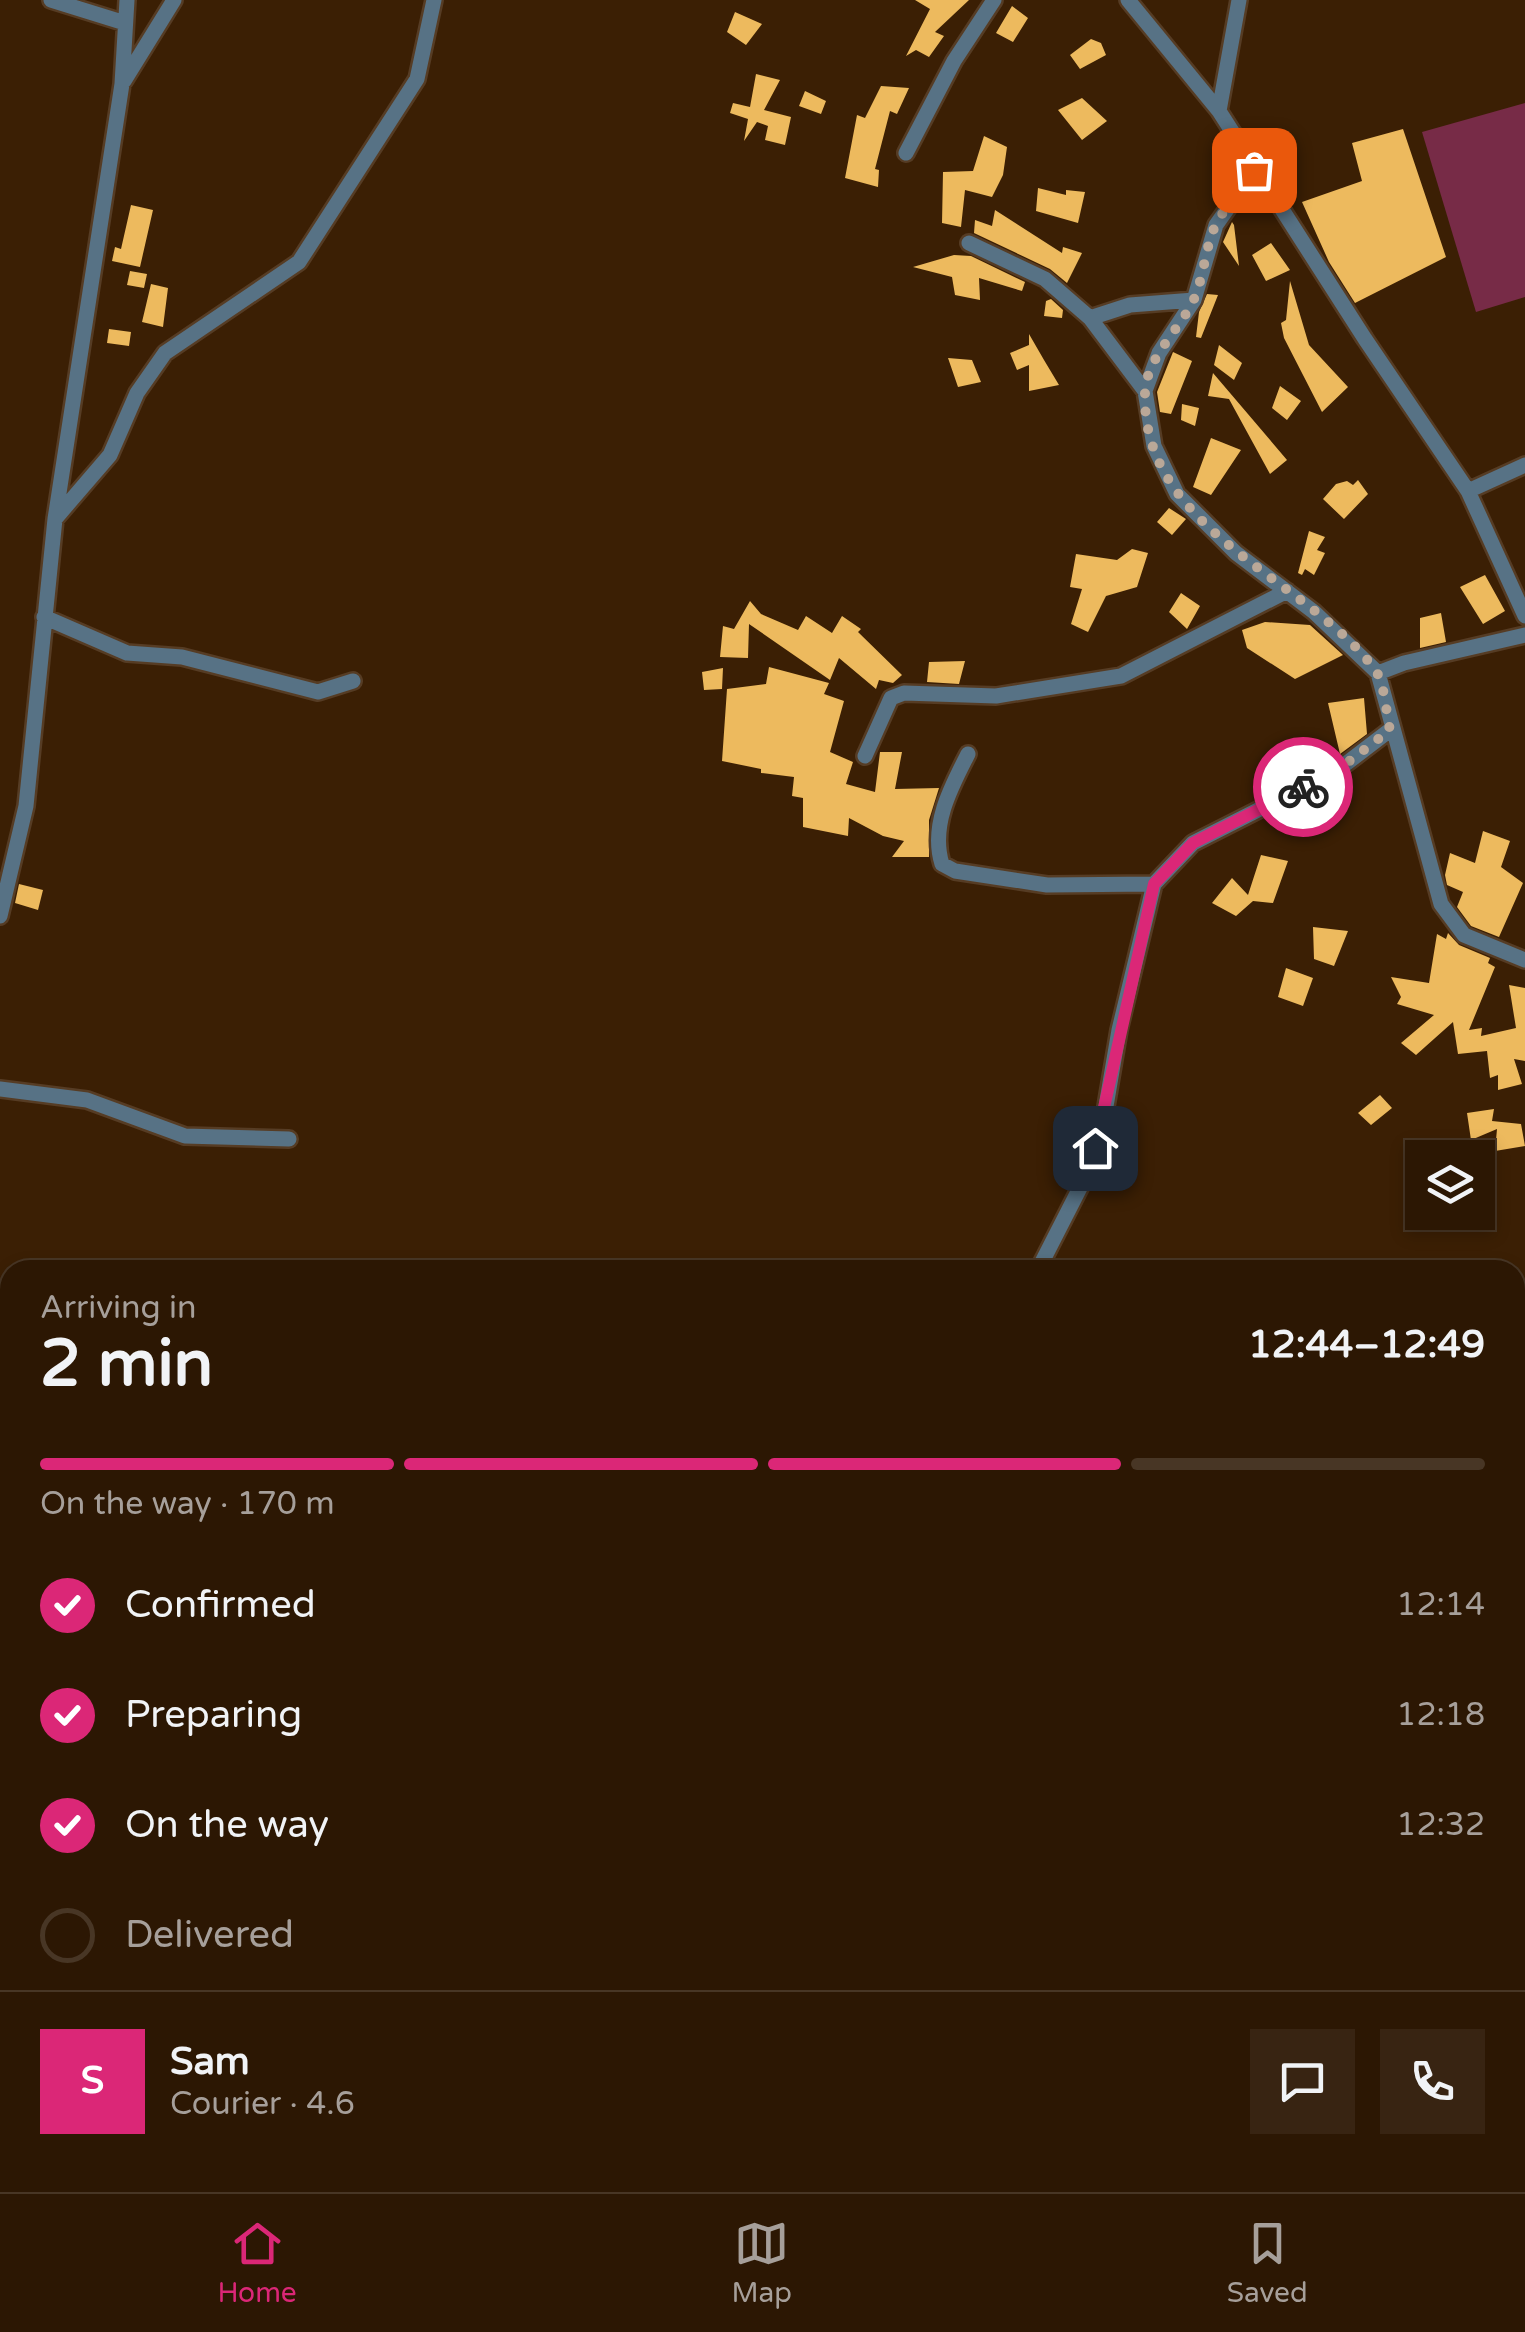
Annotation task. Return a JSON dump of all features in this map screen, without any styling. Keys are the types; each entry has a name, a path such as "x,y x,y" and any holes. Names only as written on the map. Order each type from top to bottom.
{"street":[{"path":"51,0 125,23"},
{"path":"0,916 26,806 54,519 122,84 126,0"},
{"path":"122,84 174,0"},
{"path":"54,519 110,456 136,393 165,353 299,262 417,79 434,0"},
{"path":"906,153 954,60 994,0"},
{"path":"1128,0 1219,111 1254,170 1468,491 1525,616"},
{"path":"1219,111 1240,0"},
{"path":"1145,391 1159,353 1194,300 1216,226 1254,170"},
{"path":"969,243 1045,278 1090,318 1145,391 1154,446 1177,494 1236,552 1287,591 1378,673 1390,730 1441,904 1464,935 1525,960"},
{"path":"1090,318 1130,305 1194,300"},
{"path":"1468,491 1525,466"},
{"path":"864,756 891,698 904,693 996,696 1121,676 1287,591"},
{"path":"44,617 126,653 182,656 318,692 353,681"},
{"path":"1378,673 1404,662 1525,635"},
{"path":"1043,1260 1085,1178 1104,1118 1119,1030 1154,884 1193,843 1339,769 1390,730"},
{"path":"968,754 944,806 937,849 942,864 955,871 1048,885 1154,884"},
{"path":"0,1088 87,1100 185,1136 288,1139"}],"shaded area":[{"path":"1525,103 1525,297 1476,312 1422,132"}],"building":[{"path":"915,0 969,0 935,32 944,36 929,57 916,50 906,56 930,9"},
{"path":"1012,6 1028,18 1013,42 996,33"},
{"path":"735,12 762,24 746,45 727,32"},
{"path":"1091,39 1101,43 1106,55 1080,69 1070,55"},
{"path":"756,74 780,80 764,110 791,117 785,145 765,140 768,126 757,122 744,141 748,119 730,113 733,103 750,107"},
{"path":"881,86 909,88 897,114 890,111 875,169 879,170 878,187 845,178 857,115 865,118"},
{"path":"805,91 826,101 821,114 799,106"},
{"path":"1082,98 1107,121 1082,140 1058,110"},
{"path":"1403,129 1446,257 1355,303 1329,262 1302,202 1362,181 1352,143"},
{"path":"984,136 1007,147 1003,175 992,197 965,190 961,227 942,223 943,172 973,171"},
{"path":"1038,188 1066,195 1066,190 1085,192 1078,223 1036,211"},
{"path":"131,205 153,210 140,267 112,261 115,247 121,249"},
{"path":"995,210 1062,253 1063,247 1082,253 1067,283 1050,269 974,233 975,220 992,226"},
{"path":"1232,222 1234,225 1239,266 1223,242"},
{"path":"1271,243 1290,270 1266,281 1252,255"},
{"path":"954,255 971,256 1025,282 1022,291 979,278 980,300 955,295 952,277 913,267"},
{"path":"130,271 147,274 144,288 127,285"},
{"path":"1290,281 1309,345 1348,387 1322,412 1284,338 1281,323 1286,320"},
{"path":"151,284 168,288 163,327 142,322"},
{"path":"1207,294 1218,295 1201,338 1196,337 1199,312"},
{"path":"1051,299 1063,310 1062,318 1044,316 1046,301"},
{"path":"109,329 131,332 129,346 107,343"},
{"path":"1029,334 1059,385 1029,391 1029,365 1017,370 1010,353 1029,345"},
{"path":"1219,345 1242,363 1234,380 1214,365"},
{"path":"1173,352 1192,361 1171,414 1160,412 1157,392"},
{"path":"948,358 972,360 981,382 958,387"},
{"path":"1213,373 1287,460 1270,474 1229,399 1208,396"},
{"path":"1280,386 1301,401 1287,420 1272,408"},
{"path":"1182,404 1199,408 1195,426 1181,420"},
{"path":"1211,438 1241,450 1211,495 1193,487"},
{"path":"1358,480 1368,494 1344,519 1323,499 1336,484 1347,481 1353,485"},
{"path":"1169,508 1186,519 1172,535 1157,522"},
{"path":"1309,531 1325,537 1317,550 1325,553 1314,575 1305,569 1302,575 1298,573"},
{"path":"1132,549 1148,553 1137,587 1106,596 1088,632 1071,624 1082,589 1070,587 1076,554 1117,560"},
{"path":"1485,575 1505,611 1483,624 1460,587"},
{"path":"1181,593 1200,606 1187,629 1169,612"},
{"path":"750,601 761,614 798,630 806,616 832,633 842,616 861,629 858,632 902,675 893,683 879,680 876,689 839,658 830,680 749,624 748,658 720,657 723,626 734,629"},
{"path":"1441,613 1446,642 1420,648 1420,618"},
{"path":"1265,622 1310,625 1343,655 1295,679 1247,648 1242,630"},
{"path":"965,661 959,684 927,682 929,662"},
{"path":"769,667 829,683 824,694 844,701 830,752 853,762 846,784 875,792 880,752 902,752 895,789 939,788 929,820 929,857 892,857 904,841 883,836 849,818 848,836 803,827 803,798 792,796 794,777 761,773 761,769 722,761 727,689 766,684"},
{"path":"723,668 722,689 704,690 702,672"},
{"path":"1364,698 1367,734 1340,754 1328,703"},
{"path":"1483,831 1510,841 1501,867 1523,883 1499,937 1471,926 1457,907 1463,892 1447,885 1445,875 1450,853 1475,863"},
{"path":"1261,855 1288,861 1273,903 1253,901 1236,916 1212,903 1232,878 1248,895"},
{"path":"19,884 43,890 38,910 15,903"},
{"path":"1313,927 1348,931 1334,966 1314,959"},
{"path":"1448,933 1459,945 1490,958 1488,963 1495,967 1469,1030 1482,1028 1481,1036 1516,1028 1509,985 1525,988 1525,1061 1514,1059 1522,1084 1498,1090 1498,1075 1490,1078 1487,1051 1458,1054 1453,1022 1416,1055 1401,1043 1434,1015 1397,1004 1401,997 1391,977 1429,983 1437,934 1446,939"},
{"path":"1286,968 1313,978 1303,1006 1278,997"},
{"path":"1380,1095 1392,1108 1371,1125 1358,1113"},
{"path":"1494,1109 1492,1121 1521,1124 1525,1146 1495,1151 1497,1129 1471,1140 1467,1113"}],"way so far":[{"path":"1254,170 1216,226 1194,300 1159,353 1145,391 1154,446 1177,494 1236,552 1314,612 1378,673 1390,730 1339,769 1303,787"}],"route":[{"path":"1095,1148 1154,884 1193,843 1303,787"}]}
